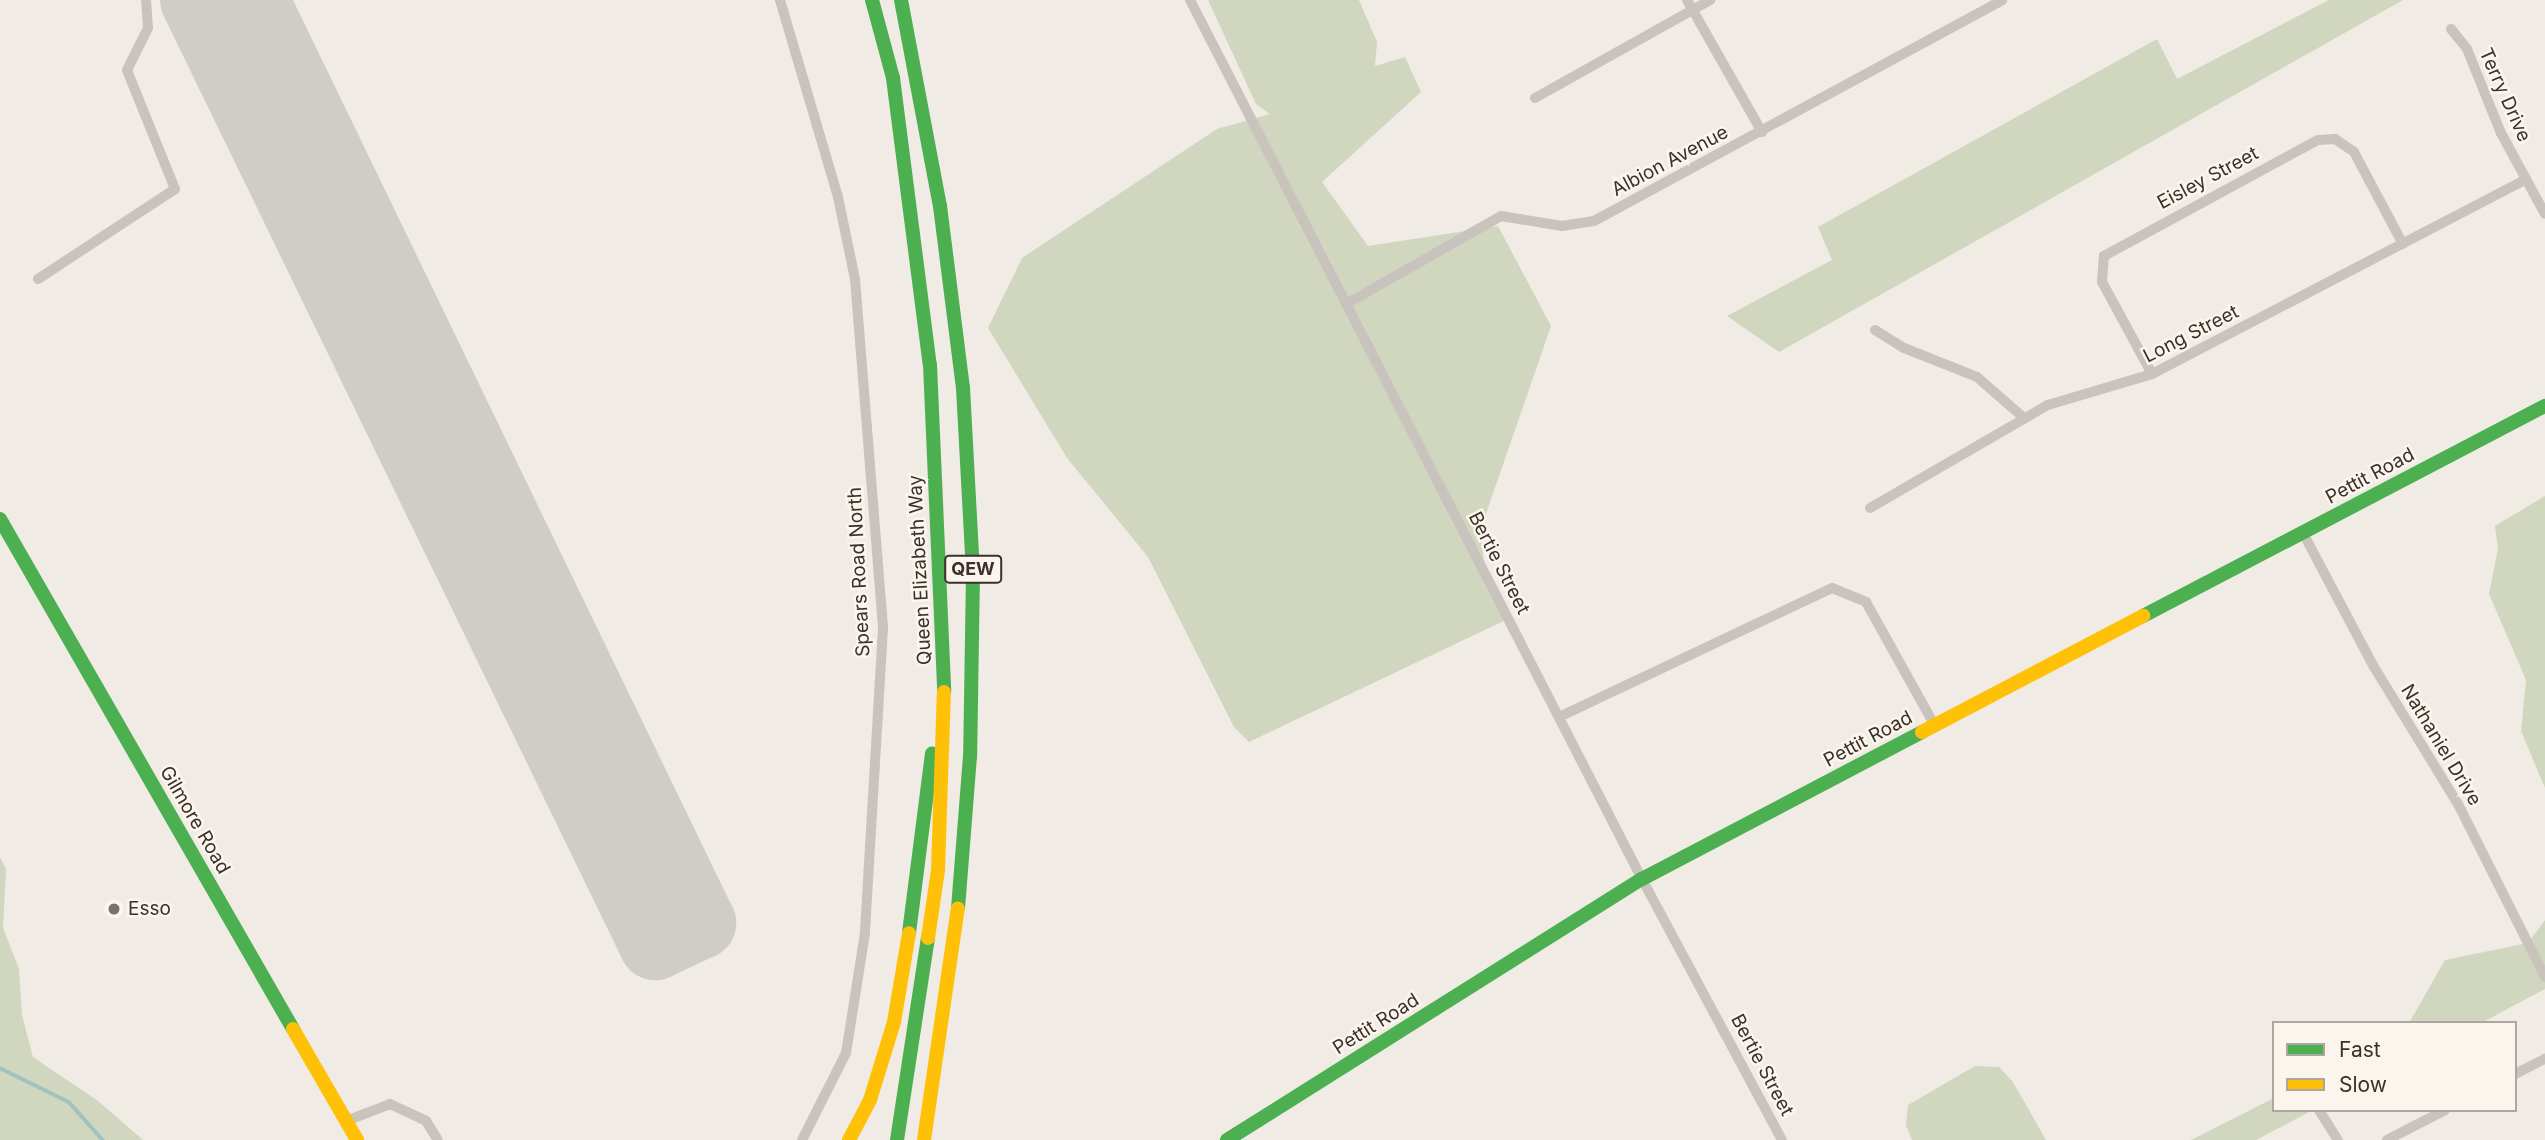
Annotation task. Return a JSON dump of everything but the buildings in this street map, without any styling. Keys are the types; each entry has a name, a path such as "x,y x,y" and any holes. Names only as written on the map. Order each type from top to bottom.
{"main road":[{"name":"Queen Elizabeth Way","path":"872,0 893,78 930,365 945,649 939,870 897,1140"},
{"name":"QEW","path":"901,0 940,206 963,388 973,573 970,756 955,942 924,1140"},
{"name":"Pettit Road","path":"1227,1140 1642,879 2545,406"},
{"name":"Gilmore Road","path":"0,519 357,1140"},
{"path":"849,1140 870,1101 905,964 945,649"}],"street":[{"path":"38,279 175,189 127,70 148,29 146,0"},
{"name":"Spears Road North","path":"780,0 838,197 855,279 883,628 861,960 846,1053 802,1140"},
{"name":"Bertie Street","path":"1190,0 1642,879 1782,1140"},
{"path":"1535,98 1690,5 1710,0"},
{"name":"Albion Avenue","path":"1346,304 1501,216 1562,226 1594,221 2001,0"},
{"path":"1690,5 1762,132"},
{"name":"Terry Drive","path":"2451,29 2467,50 2481,91 2545,214"},
{"name":"Eisley Street","path":"2152,374 2102,282 2104,256 2318,140 2335,139 2354,152 2403,244"},
{"name":"Long Street","path":"1870,508 2048,405 2152,374 2525,180"},
{"path":"1875,330 1904,348 1977,377 2024,418"},
{"name":"Nathaniel Drive","path":"2303,533 2374,667 2458,804 2545,977"},
{"path":"1559,717 1832,588 1866,602 1935,726"},
{"path":"2517,1073 2545,1059"},
{"path":"346,1121 390,1104 426,1121 438,1140"},
{"path":"2320,1112 2338,1140"},
{"path":"2387,1140 2441,1112"}],"green space":[{"path":"1208,0 1359,0 1377,42 1375,66 1405,57 1421,92 1322,182 1368,246 1498,226 1551,326 1481,528 1484,566 1510,618 1249,742 1234,727 1148,557 1067,458 988,328 1022,258 1217,129 1270,114 1256,104"},
{"path":"2329,0 2403,0 1779,352 1727,316 1832,260 1818,227 2157,39 2177,79"},
{"path":"2545,496 2545,788 2521,731 2526,680 2489,594 2498,549 2495,526"},
{"path":"0,857 6,869 3,928 19,969 22,1015 33,1057 98,1101 143,1140 0,1140"},
{"path":"2545,920 2545,989 2485,1021 2410,1021 2445,960 2528,943"},
{"path":"1975,1066 1999,1067 2013,1082 2046,1140 1912,1140 1906,1125 1908,1105"},
{"path":"2272,1099 2272,1112 2309,1112 2256,1140 2191,1140"}],"waterway":[{"path":"0,1068 69,1102 103,1140"}],"runway":[{"path":"196,0 655,944 700,923 253,0"}],"traffic: fast":[{"path":"872,0 893,78 930,365 944,692"},
{"path":"901,0 940,206 963,388 973,573 970,756 958,908"},
{"path":"2143,616 2545,406"},
{"path":"0,519 293,1029"},
{"path":"1227,1140 1642,879 1922,732"},
{"path":"909,933 932,753"},
{"path":"897,1140 928,938"}],"traffic: slow":[{"path":"1922,732 2143,616"},
{"path":"928,938 938,870 944,692"},
{"path":"924,1140 958,908"},
{"path":"849,1140 870,1100 894,1022 909,933"},
{"path":"293,1029 357,1140"}],"place":[{"name":"Esso","path":"114,909"}]}
